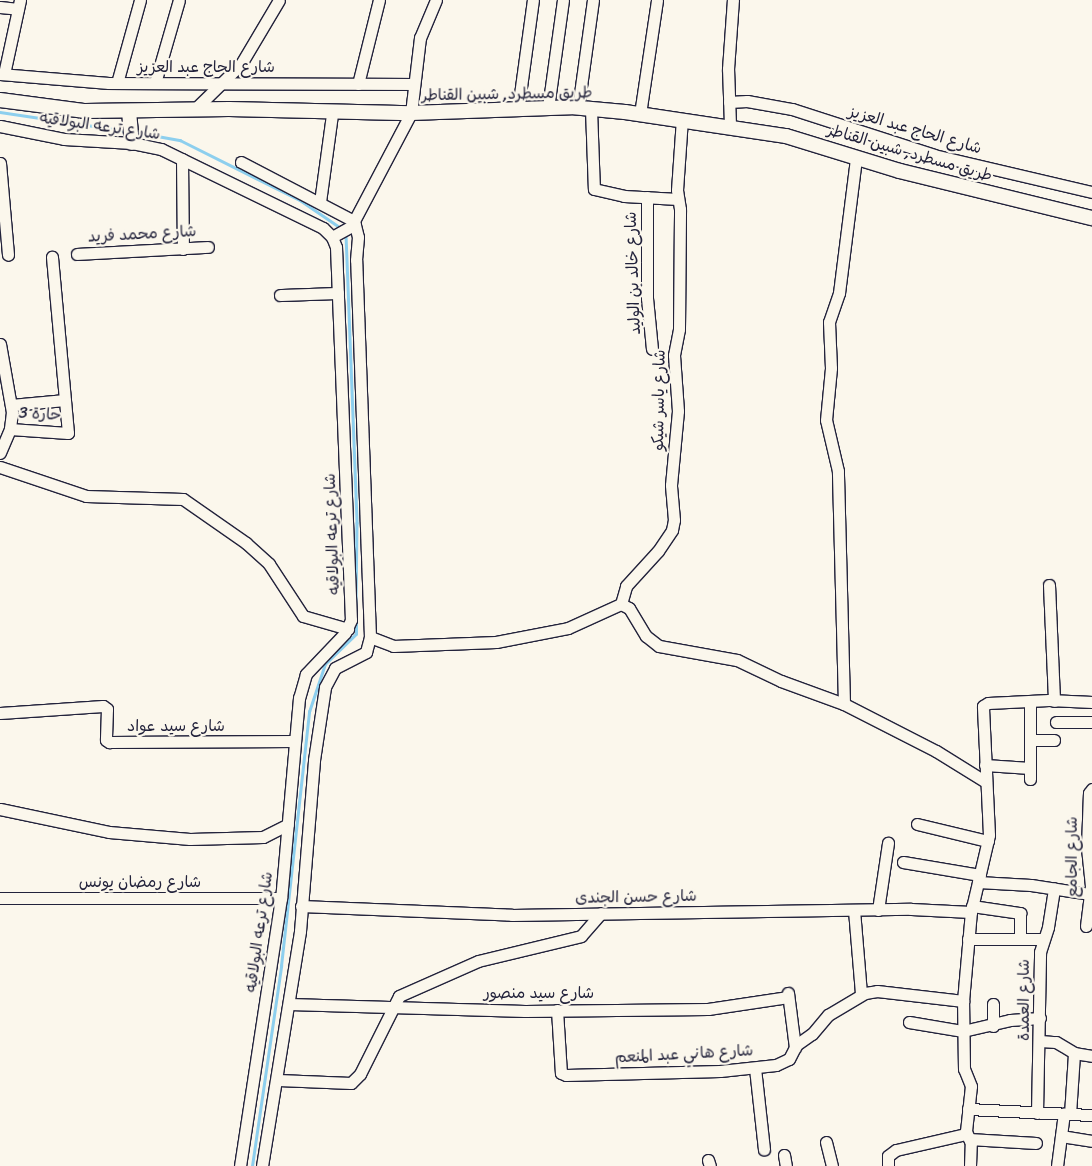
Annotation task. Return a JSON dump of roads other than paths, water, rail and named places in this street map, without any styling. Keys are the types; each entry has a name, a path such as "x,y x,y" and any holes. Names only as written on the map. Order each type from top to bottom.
{"main road":[{"name":"طريق مسطرد, شبين القناطر","path":"0,100 130,118 194,110 332,114 411,110 548,108 585,109 729,123 786,136 856,159 1092,218"},
{"path":"130,118 132,141"}],"street":[{"path":"117,83 140,0"},
{"path":"155,83 179,0"},
{"path":"194,110 224,84 258,39 279,0"},
{"path":"335,236 353,224 411,110 420,38 436,0"},
{"path":"518,109 533,0"},
{"path":"548,108 563,0"},
{"path":"593,0 585,109 594,189 624,196 678,199"},
{"path":"640,114 657,0"},
{"path":"729,123 733,0"},
{"path":"358,84 376,1"},
{"path":"0,7 19,5 2,74"},
{"name":"شارع الحاج عبد العزيز","path":"2,74 117,83 358,84 413,88"},
{"name":"شارع الحاج عبد العزيز","path":"729,105 747,101 792,110 934,155 1092,192"},
{"path":"320,202 332,114"},
{"name":"شارع ياسر شيكو","path":"621,604 628,583 658,551 674,525 671,485 678,411 674,355 679,329 678,199 682,119"},
{"name":"شارع ترعه البولاقيه","path":"0,126 64,139 132,141 161,149 323,228 335,236 352,606 348,629 306,674 299,698 281,898 240,1166"},
{"path":"182,159 183,249"},
{"path":"844,704 838,471 826,420 831,368 829,322 839,293 856,159"},
{"path":"241,162 320,202 353,224 358,237 356,269 370,637 366,652 335,668 325,687 314,760 302,906 278,1080 262,1166"},
{"path":"0,163 8,255"},
{"name":"شارع خالد بن الوليد","path":"647,197 646,279 652,349"},
{"name":"شارع محمد فريد","path":"77,254 208,247"},
{"path":"11,404 65,400 52,257"},
{"path":"280,295 338,293"},
{"path":"0,344 11,404 10,429 0,452"},
{"name":"حارة 3","path":"10,429 66,435 68,431 65,400"},
{"path":"0,467 86,496 183,499 246,543 269,564 303,616 348,629"},
{"path":"1049,585 1054,701"},
{"path":"370,637 393,646 496,642 568,628 621,604 629,608 646,636 659,646 738,660 781,681 844,704 936,751 986,782"},
{"path":"985,765 1030,773 1030,701"},
{"path":"970,1166 968,1109 971,1086 964,1069 963,1031 971,909 988,841 983,706 988,703 1030,701 1092,702"},
{"name":"شارع سيد عواد","path":"0,713 104,706 106,709 106,740 109,742 295,742"},
{"path":"1056,722 1092,722"},
{"path":"1030,740 1054,740"},
{"name":"شارع الجامع","path":"1086,926 1091,889 1087,847 1089,792 1092,788"},
{"path":"0,809 109,832 190,839 263,837 288,824"},
{"path":"918,824 988,841"},
{"path":"878,910 888,843"},
{"path":"903,862 979,878 1054,888 1091,889"},
{"name":"شارع العمدة","path":"1037,1113 1040,1041 1039,959 1054,888"},
{"name":"شارع رمضان يونس","path":"0,898 281,898"},
{"name":"شارع حسن الجندى","path":"302,906 431,914 601,914 971,909 1020,913 1020,939"},
{"path":"854,910 862,994"},
{"path":"278,1080 351,1083 360,1074 392,1007 400,996 414,987 465,966 581,936 601,914"},
{"path":"968,939 1043,939"},
{"name":"شارع هاني عبد المنعم","path":"557,1010 563,1075 755,1068 780,1063 789,1058 795,1048 828,1015 862,994 878,991 964,1001"},
{"name":"شارع سيد منصور","path":"289,1004 557,1010 708,1009 788,995 795,1048"},
{"path":"993,1004 993,1026"},
{"path":"909,1022 963,1031 993,1026 1010,1020 1040,1018"},
{"path":"1040,1041 1058,1043 1074,1053 1092,1056"},
{"path":"1057,1166 1061,1136 1067,1114 1074,1053"},
{"path":"755,1068 764,1150"},
{"path":"968,1109 1092,1115"},
{"path":"1061,1136 1092,1141"},
{"path":"888,1166 888,1156 896,1150 968,1137 1036,1143"},
{"path":"826,1142 832,1166"}],"waterway":[{"path":"0,112 127,131"},
{"path":"135,132 180,140 300,200 341,228"},
{"path":"346,234 357,523 356,611"},
{"path":"252,1166 281,966 309,712 325,664 356,634 356,621"}]}
